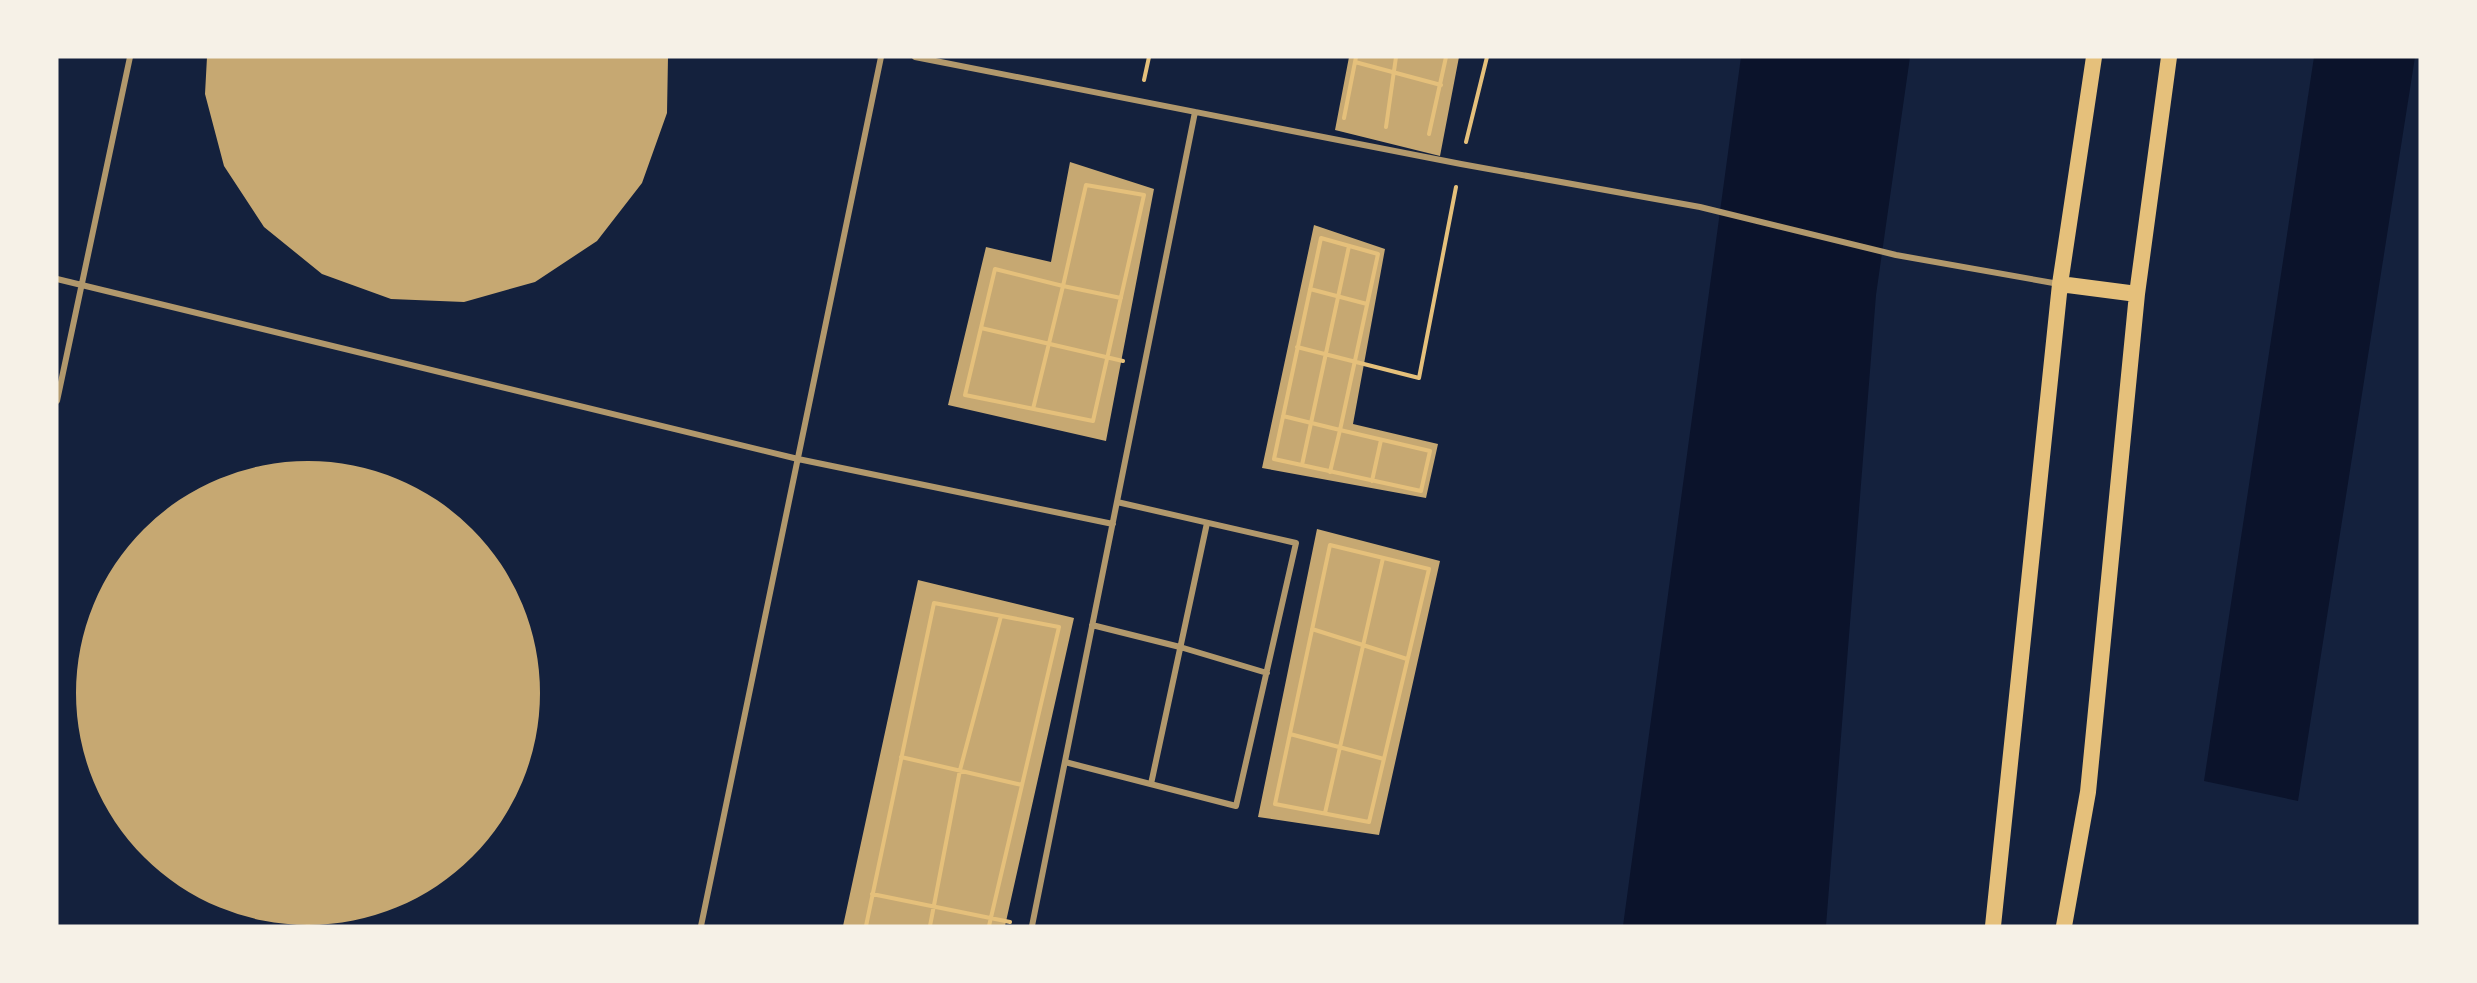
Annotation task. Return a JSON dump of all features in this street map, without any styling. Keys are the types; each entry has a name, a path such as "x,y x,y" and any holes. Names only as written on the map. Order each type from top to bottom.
{"highway":[{"path":"1993,926 2060,284 2094,57"},
{"path":"2064,926 2088,792 2137,294 2169,57"},
{"path":"2060,284 2137,294"}],"street":[{"path":"57,401 130,57"},
{"path":"701,926 881,57"},
{"path":"915,57 1461,164 1700,207 1896,255 2060,284"},
{"path":"1032,926 1196,112"},
{"path":"57,279 798,459 1113,524"},
{"path":"1065,762 1236,806 1296,543 1117,502"},
{"path":"1151,784 1207,523"},
{"path":"1092,625 1180,647 1267,673"}],"path":[{"path":"1385,134 1396,57"},
{"path":"1428,139 1446,57"},
{"path":"1298,347 1419,378 1461,164 1487,57"},
{"path":"1343,123 1355,59 1441,85"},
{"path":"1034,409 1063,286 1086,185 1144,195 1093,421 965,395 994,269 1063,286 1120,298"},
{"path":"1283,416 1310,423 1340,430 1380,440 1430,451 1421,491 1330,472 1274,459 1283,416 1298,347 1321,238 1378,254 1340,430 1330,472"},
{"path":"1302,465 1348,246"},
{"path":"1310,289 1367,304"},
{"path":"981,328 1049,345 1107,356 1144,368"},
{"path":"1372,481 1380,440"},
{"path":"1330,544 1428,569 1369,822 1275,804 1312,629 1330,544"},
{"path":"1325,813 1383,558"},
{"path":"866,926 934,603 1059,627 989,926"},
{"path":"930,926 960,770 1001,616"},
{"path":"1312,629 1407,659"},
{"path":"1290,734 1384,759"},
{"path":"901,757 1022,785"},
{"path":"872,894 991,918"}],"water":[{"path":"1741,57 1910,57 1876,295 1826,926 1623,926"},
{"path":"2314,57 2415,57 2298,801 2204,781"}],"building":[{"path":"207,57 668,57 667,113 642,183 597,241 535,282 464,302 391,299 322,274 264,227 224,166 205,94"},
{"path":"1349,57 1459,57 1440,156 1335,130"},
{"path":"1070,162 1154,189 1106,441 948,405 986,247 1051,262"},
{"path":"1314,225 1385,249 1353,424 1438,444 1426,498 1262,468"},
{"path":"308,461 353,465 397,478 437,500 472,529 501,564 523,604 536,648 540,693 536,738 523,782 501,822 472,857 437,886 397,908 353,921 308,925 263,921 219,908 179,886 144,857 115,822 93,782 80,738 76,693 80,648 93,604 115,564 144,529 179,500 219,478 263,465"},
{"path":"1317,529 1440,561 1379,835 1258,817"},
{"path":"918,580 1074,618 1005,926 843,926"}]}
